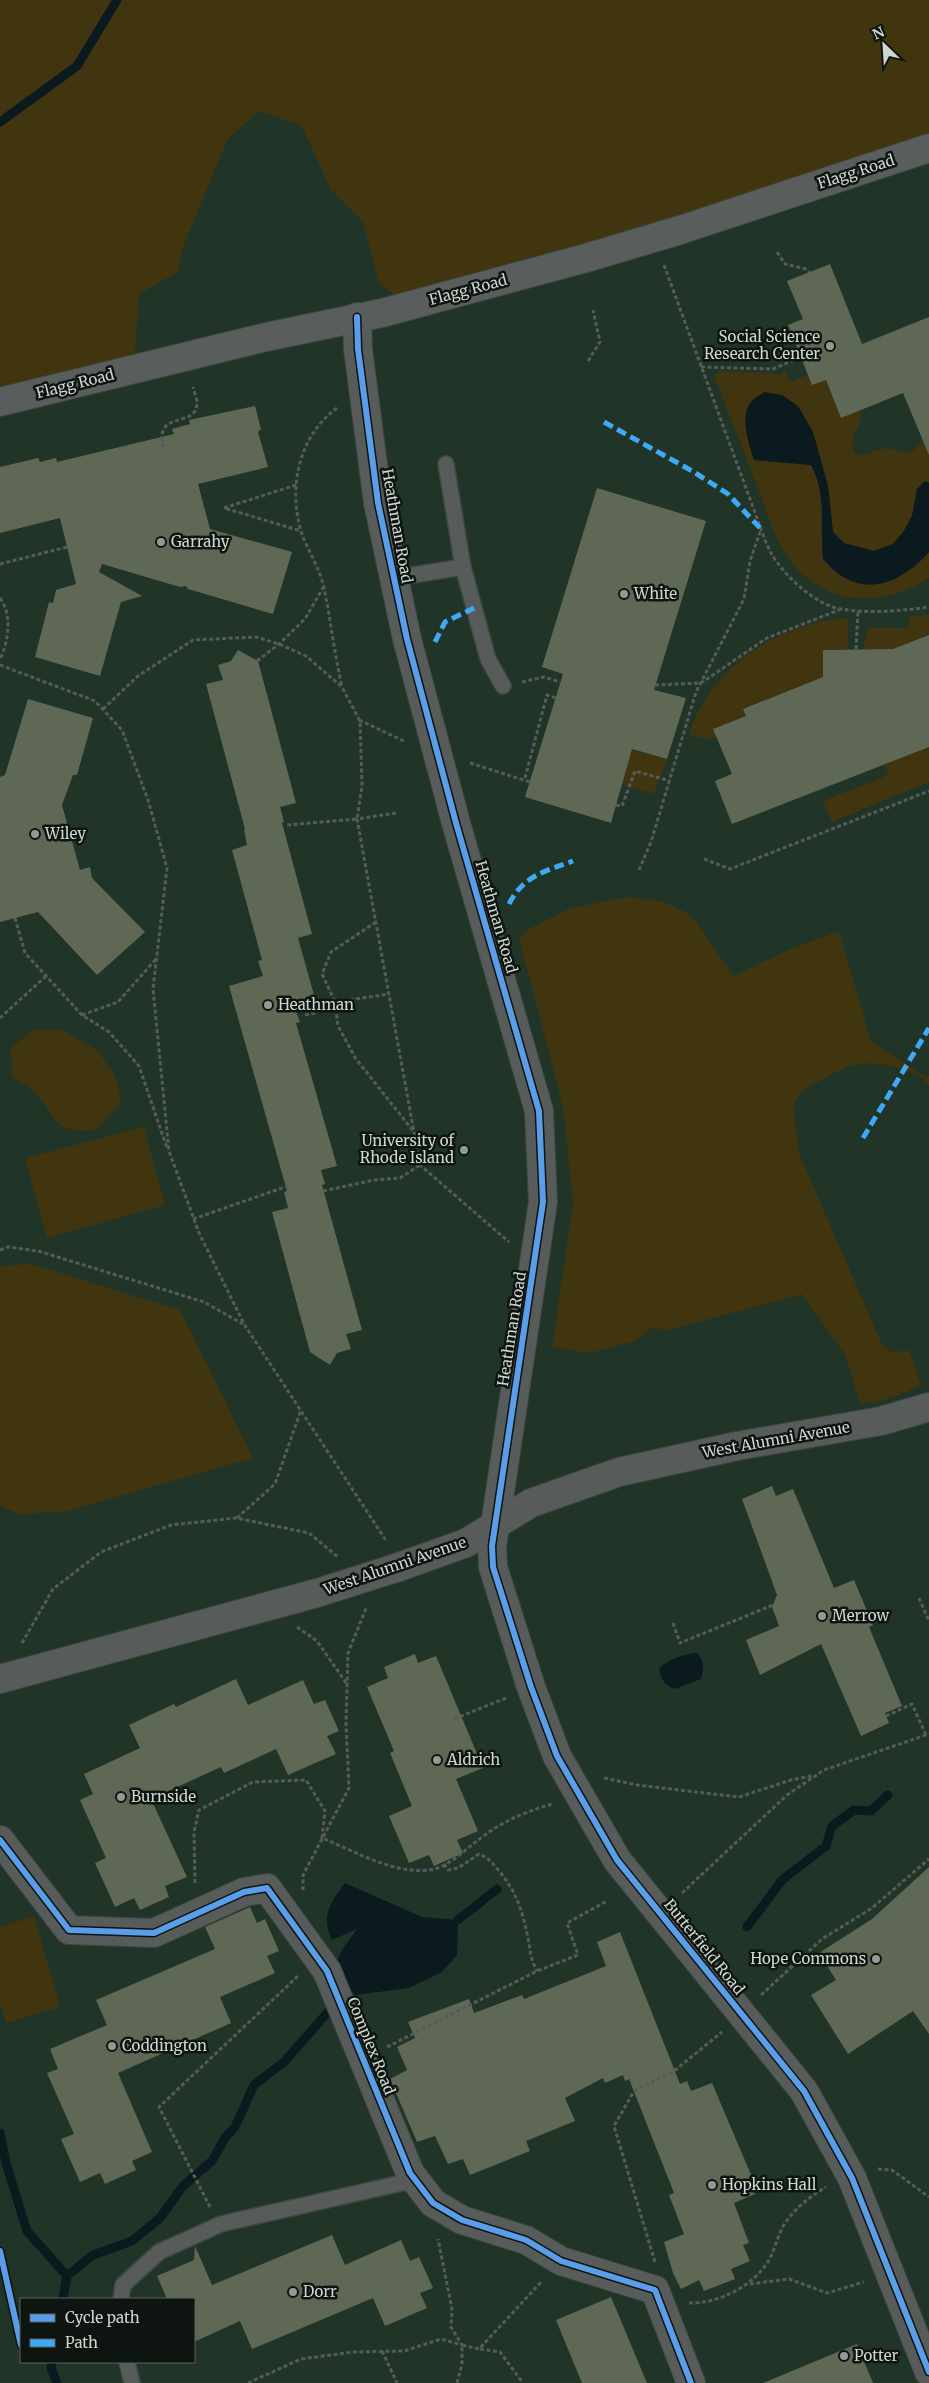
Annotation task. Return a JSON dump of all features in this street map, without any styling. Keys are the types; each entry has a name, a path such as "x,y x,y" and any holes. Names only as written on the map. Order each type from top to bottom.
{"street":[{"name":"Flagg Road","path":"0,402 266,336 382,313 595,256 929,148"},
{"name":"Heathman Road","path":"357,317 358,349 378,503 407,639 456,823 539,1111 543,1202 495,1526"},
{"name":"West Alumni Avenue","path":"0,1679 329,1590 458,1546 495,1526 531,1503 619,1472 737,1446 881,1421 929,1407"},
{"name":"Butterfield Road","path":"495,1526 492,1546 493,1566 530,1687 557,1756 618,1860 804,2091 852,2178 929,2372"},
{"name":"Complex Road","path":"0,1840 69,1930 154,1933 244,1892 267,1888 327,1971 410,2173 438,2207 462,2220 526,2240 561,2261 655,2290"},
{"path":"655,2290 691,2383"}],"lane":[{"path":"446,464 463,567 488,659 502,686"},
{"path":"394,578 463,567"},
{"path":"121,2298 123,2286 159,2252 221,2224 415,2180"},
{"path":"127,2363 132,2383"}],"path":[{"path":"777,252 785,264 806,269 809,272"},
{"path":"662,262 761,528 771,553 784,572 811,596 839,609 893,612 929,607"},
{"path":"588,361 600,342 593,310"},
{"path":"701,367 773,370 800,357"},
{"path":"163,447 160,435 162,429 167,424 186,418 194,411 197,403 194,387"},
{"path":"343,403 324,417 302,450 296,485 301,530 324,586 332,644 342,687 360,721 362,786 357,819 420,1165 512,1245"},
{"path":"296,485 224,508 301,530"},
{"path":"639,870 651,842 701,683 744,599 750,561 761,528"},
{"path":"0,564 67,547"},
{"path":"257,661 306,619 324,586"},
{"path":"0,598 8,622 7,644 0,660"},
{"path":"656,685 701,683 767,638 839,609"},
{"path":"856,650 858,610"},
{"path":"102,709 138,676 193,640 256,637 279,644 306,656 342,687"},
{"path":"0,665 95,701 122,730 148,800 166,868 154,989 169,1151"},
{"path":"502,686 544,677 560,682"},
{"path":"525,778 547,695 556,698"},
{"path":"360,721 413,746"},
{"path":"470,763 525,778 530,782"},
{"path":"616,805 622,806 635,771 670,781"},
{"path":"704,860 730,869 929,791"},
{"path":"287,825 357,819 396,813"},
{"path":"15,918 25,953 82,1015 109,1032 139,1066 193,1219 244,1324 388,1545"},
{"path":"376,922 331,952 322,974 335,1002 338,1026 356,1059 414,1133"},
{"path":"82,1015 118,1002 157,958"},
{"path":"0,1018 46,976"},
{"path":"305,1015 314,1013 335,1002 389,994"},
{"path":"323,1191 374,1180 400,1178 420,1165"},
{"path":"193,1219 288,1186"},
{"path":"0,1250 8,1248 47,1254 204,1302 244,1324"},
{"path":"236,1518 274,1484 301,1410"},
{"path":"17,1652 53,1589 101,1552 171,1525 236,1518 309,1533 342,1561 336,1563"},
{"path":"919,1598 929,1621"},
{"path":"673,1623 680,1644 773,1605"},
{"path":"294,1625 317,1640 347,1685"},
{"path":"454,1719 512,1696"},
{"path":"682,1893 787,1794 815,1775 876,1750 927,1735 912,1704 886,1716"},
{"path":"604,1778 637,1785 739,1796 791,1780 815,1775"},
{"path":"192,1888 196,1881 194,1832 199,1810 253,1782 306,1780 325,1811 322,1838 401,1868 429,1870 460,1856 477,1841 520,1813 556,1803"},
{"path":"444,1864 448,1870 458,1868 479,1854 486,1856 516,1896 529,1941 529,1954 537,1971"},
{"path":"869,2281 827,2293 789,2278 749,2284 703,2303 674,2302 655,2290 658,2273 644,2220 614,2126 634,2091 674,2071 743,2015 772,1984 822,1939 872,1908 929,1859"},
{"path":"362,2060 537,1971 578,1955 567,1923 607,1901"},
{"path":"185,2158 203,2193"},
{"path":"749,2284 769,2260 786,2221 807,2198 829,2185 852,2178 873,2168 892,2170 929,2197"},
{"path":"438,2207 435,2224 452,2309 451,2327 462,2345 462,2364 457,2383"},
{"path":"479,2349 561,2261"},
{"path":"248,2383 301,2359 353,2352 404,2351 441,2339 479,2349 500,2352 523,2383"},
{"path":"382,2351 397,2383"}],"shaded area":[{"name":"University of Rhode Island","path":"0,0 929,0 929,2383 0,2383"},
{"path":"0,0 929,0 929,158 419,311 379,284 363,222 331,190 302,126 259,111 227,140 183,247 178,272 139,294 133,384 0,416"},
{"path":"720,371 778,374 785,371 790,382 808,375 812,385 826,380 841,418 860,410 860,422 854,435 852,446 854,453 858,455 885,449 910,453 920,444 929,424 929,483 924,481 917,489 912,516 904,531 892,544 874,551 844,543 833,532 828,486 813,432 798,406 754,460 811,465 820,491 822,508 821,536 914,568 929,552 929,578 896,594 862,598 846,597 830,591 814,583 799,571 784,552 773,530 714,376"},
{"path":"764,392 782,395 798,406 813,432 828,486 833,532 844,543 874,551 893,544 904,531 912,516 917,489 925,481 929,483 929,552 910,570 888,582 865,584 852,581 840,575 823,559 821,499 816,476 811,465 754,460 746,431 747,408 755,398"},
{"path":"929,614 929,635 883,653 863,649 869,628 908,628 909,617"},
{"path":"845,618 850,622 848,623 848,649 823,650 823,677 743,709 746,716 713,729 717,737 708,740 689,734 699,710 713,689 730,670 749,654 771,640 795,629"},
{"path":"588,738 667,759 654,794 578,771"},
{"path":"929,747 929,782 832,822 823,801 889,775 884,764"},
{"path":"626,897 661,901 690,914 734,976 784,952 839,931 871,1041 922,1075 929,1076 929,1086 915,1074 904,1070 874,1063 861,1064 838,1071 800,1092 793,1107 799,1153 882,1345 892,1352 909,1350 921,1385 891,1397 860,1403 845,1355 802,1294 669,1330 651,1328 635,1341 590,1353 552,1347 573,1202 563,1106 519,938 531,928 571,908"},
{"path":"32,1030 63,1030 98,1051 115,1076 121,1103 96,1130 81,1131 62,1126 56,1121 32,1089 12,1077 11,1049"},
{"path":"144,1127 165,1205 47,1238 25,1158"},
{"path":"31,1264 180,1310 253,1458 67,1511 20,1514 0,1506 0,1266"},
{"path":"697,1653 703,1665 701,1679 675,1689 666,1683 662,1678 659,1668 677,1658"},
{"path":"345,1883 422,1917 458,1920 457,1955 442,1972 409,1988 355,1995 340,1977 337,1962 339,1955 357,1929 332,1940 327,1923 331,1903"},
{"path":"34,1916 60,2007 6,2023 0,2003 0,1927"}],"building":[{"name":"Social Science Research Center","path":"830,264 862,344 929,317 929,455 903,393 841,418 826,380 812,385 788,325 803,319 787,281"},
{"name":"Garrahy","path":"255,406 261,429 258,432 268,467 198,484 210,529 292,552 273,614 188,589 186,586 180,587 102,564 99,572 142,596 121,602 100,676 35,657 49,602 53,603 56,590 76,584 60,518 0,533 0,467 38,458 40,462 56,458 57,462 174,434 172,429 190,424 189,420"},
{"name":"White","path":"597,488 706,521 654,690 686,698 667,759 632,749 611,823 525,797 563,674 542,667"},
{"path":"929,635 929,747 732,824 715,781 732,774 713,729 746,716 743,709 823,677 823,650 893,649"},
{"name":"Heathman","path":"238,650 258,661 296,803 280,807 284,822 282,823 312,934 298,938 316,1002 294,1007 300,1022 296,1023 337,1166 321,1170 325,1184 322,1185 362,1330 346,1334 351,1349 337,1353 330,1365 310,1352 272,1212 288,1208 284,1192 287,1191 229,986 263,976 258,961 262,960 232,850 247,845 245,829 206,684 223,680 218,665 231,661"},
{"name":"Wiley","path":"28,699 93,718 77,775 73,775 62,805 80,870 90,867 92,878 145,932 97,975 38,912 0,922 0,777 5,775"},
{"name":"Merrow","path":"772,1486 776,1496 793,1489 834,1588 854,1580 873,1625 869,1627 902,1706 885,1713 889,1723 861,1736 821,1644 760,1675 746,1640 779,1626 772,1607 777,1595 742,1499"},
{"name":"Aldrich","path":"415,1654 418,1663 436,1656 483,1768 456,1779 478,1831 457,1840 463,1853 434,1866 429,1855 409,1863 389,1816 412,1806 390,1753 394,1751 367,1687 388,1678 384,1667"},
{"name":"Burnside","path":"236,1679 248,1705 303,1680 314,1704 325,1700 339,1731 327,1736 336,1754 288,1775 276,1749 224,1773 221,1767 151,1799 187,1877 165,1886 169,1897 140,1910 134,1898 115,1907 95,1863 106,1858 80,1800 93,1794 84,1774 140,1748 129,1725 174,1704 176,1707"},
{"name":"Hope Commons","path":"929,1867 929,2034 913,2011 848,2054 811,1995 836,1980 819,1953 872,1919"},
{"name":"Coddington","path":"250,1907 257,1923 265,1919 279,1951 267,1956 275,1973 220,1997 231,2023 118,2073 152,2152 132,2161 136,2170 105,2184 100,2173 80,2182 61,2139 74,2134 47,2073 58,2069 50,2049 107,2025 96,2000 215,1949 205,1927"},
{"path":"620,1932 680,2084 687,2081 691,2091 712,2083 752,2177 749,2178 755,2194 734,2203 749,2243 743,2245 750,2261 731,2269 735,2279 704,2291 699,2280 681,2289 673,2273 664,2242 684,2234 669,2195 674,2193 629,2079 625,2081 623,2075 605,2083 603,2078 565,2098 575,2121 526,2141 530,2151 470,2175 463,2159 448,2164 435,2136 417,2142 390,2079 407,2070 397,2047 415,2038 408,2022 469,1999 474,2013 522,1995 524,1999 606,1966 597,1942"},
{"name":"Dorr","path":"332,2235 345,2265 401,2240 410,2261 419,2257 433,2288 420,2293 427,2308 385,2326 373,2298 252,2349 240,2321 195,2342 195,2298 167,2298 157,2276 194,2260 195,2246 212,2285"},
{"path":"611,2297 647,2383 582,2383 556,2320"},
{"name":"Potter","path":"857,2344 873,2383 763,2383"}],"waterway":[{"path":"0,122 77,66 117,0"},
{"path":"747,1927 782,1880 826,1846 832,1826 854,1810 871,1811 888,1795"},
{"path":"458,1920 497,1889"},
{"path":"67,2276 93,2255 132,2241 160,2218 183,2186 212,2161 225,2138 235,2127 254,2085 284,2062 328,2012"},
{"path":"0,2133 6,2163 27,2231 67,2276 63,2298"},
{"path":"52,2363 51,2368 57,2383"}],"marked path":[{"path":"604,422 694,472 728,494 761,529"},
{"path":"435,642 445,622 474,608"},
{"path":"509,904 521,887 528,881 544,872 573,861"},
{"path":"863,1138 929,1028"}],"cycle path":[{"path":"357,317 358,349 378,503 407,639 456,823 539,1111 543,1202 492,1546 493,1567 531,1687 557,1756 617,1860 804,2091 852,2178 929,2372"},
{"path":"0,1840 69,1930 154,1933 244,1892 267,1888 327,1971 410,2173 433,2203 462,2220 526,2240 561,2261 655,2290 691,2383"},
{"path":"0,2251 20,2341"}],"place":[{"name":"Social Science Research Center","path":"830,346"},
{"name":"Garrahy","path":"161,542"},
{"name":"White","path":"624,594"},
{"name":"Wiley","path":"35,834"},
{"name":"Heathman","path":"268,1005"},
{"name":"University of Rhode Island","path":"464,1150"},
{"name":"Merrow","path":"822,1616"},
{"name":"Aldrich","path":"437,1760"},
{"name":"Burnside","path":"121,1797"},
{"name":"Hope Commons","path":"876,1959"},
{"name":"Coddington","path":"112,2046"},
{"name":"Hopkins Hall","path":"712,2185"},
{"name":"Dorr","path":"293,2292"},
{"name":"Potter","path":"844,2356"}]}
